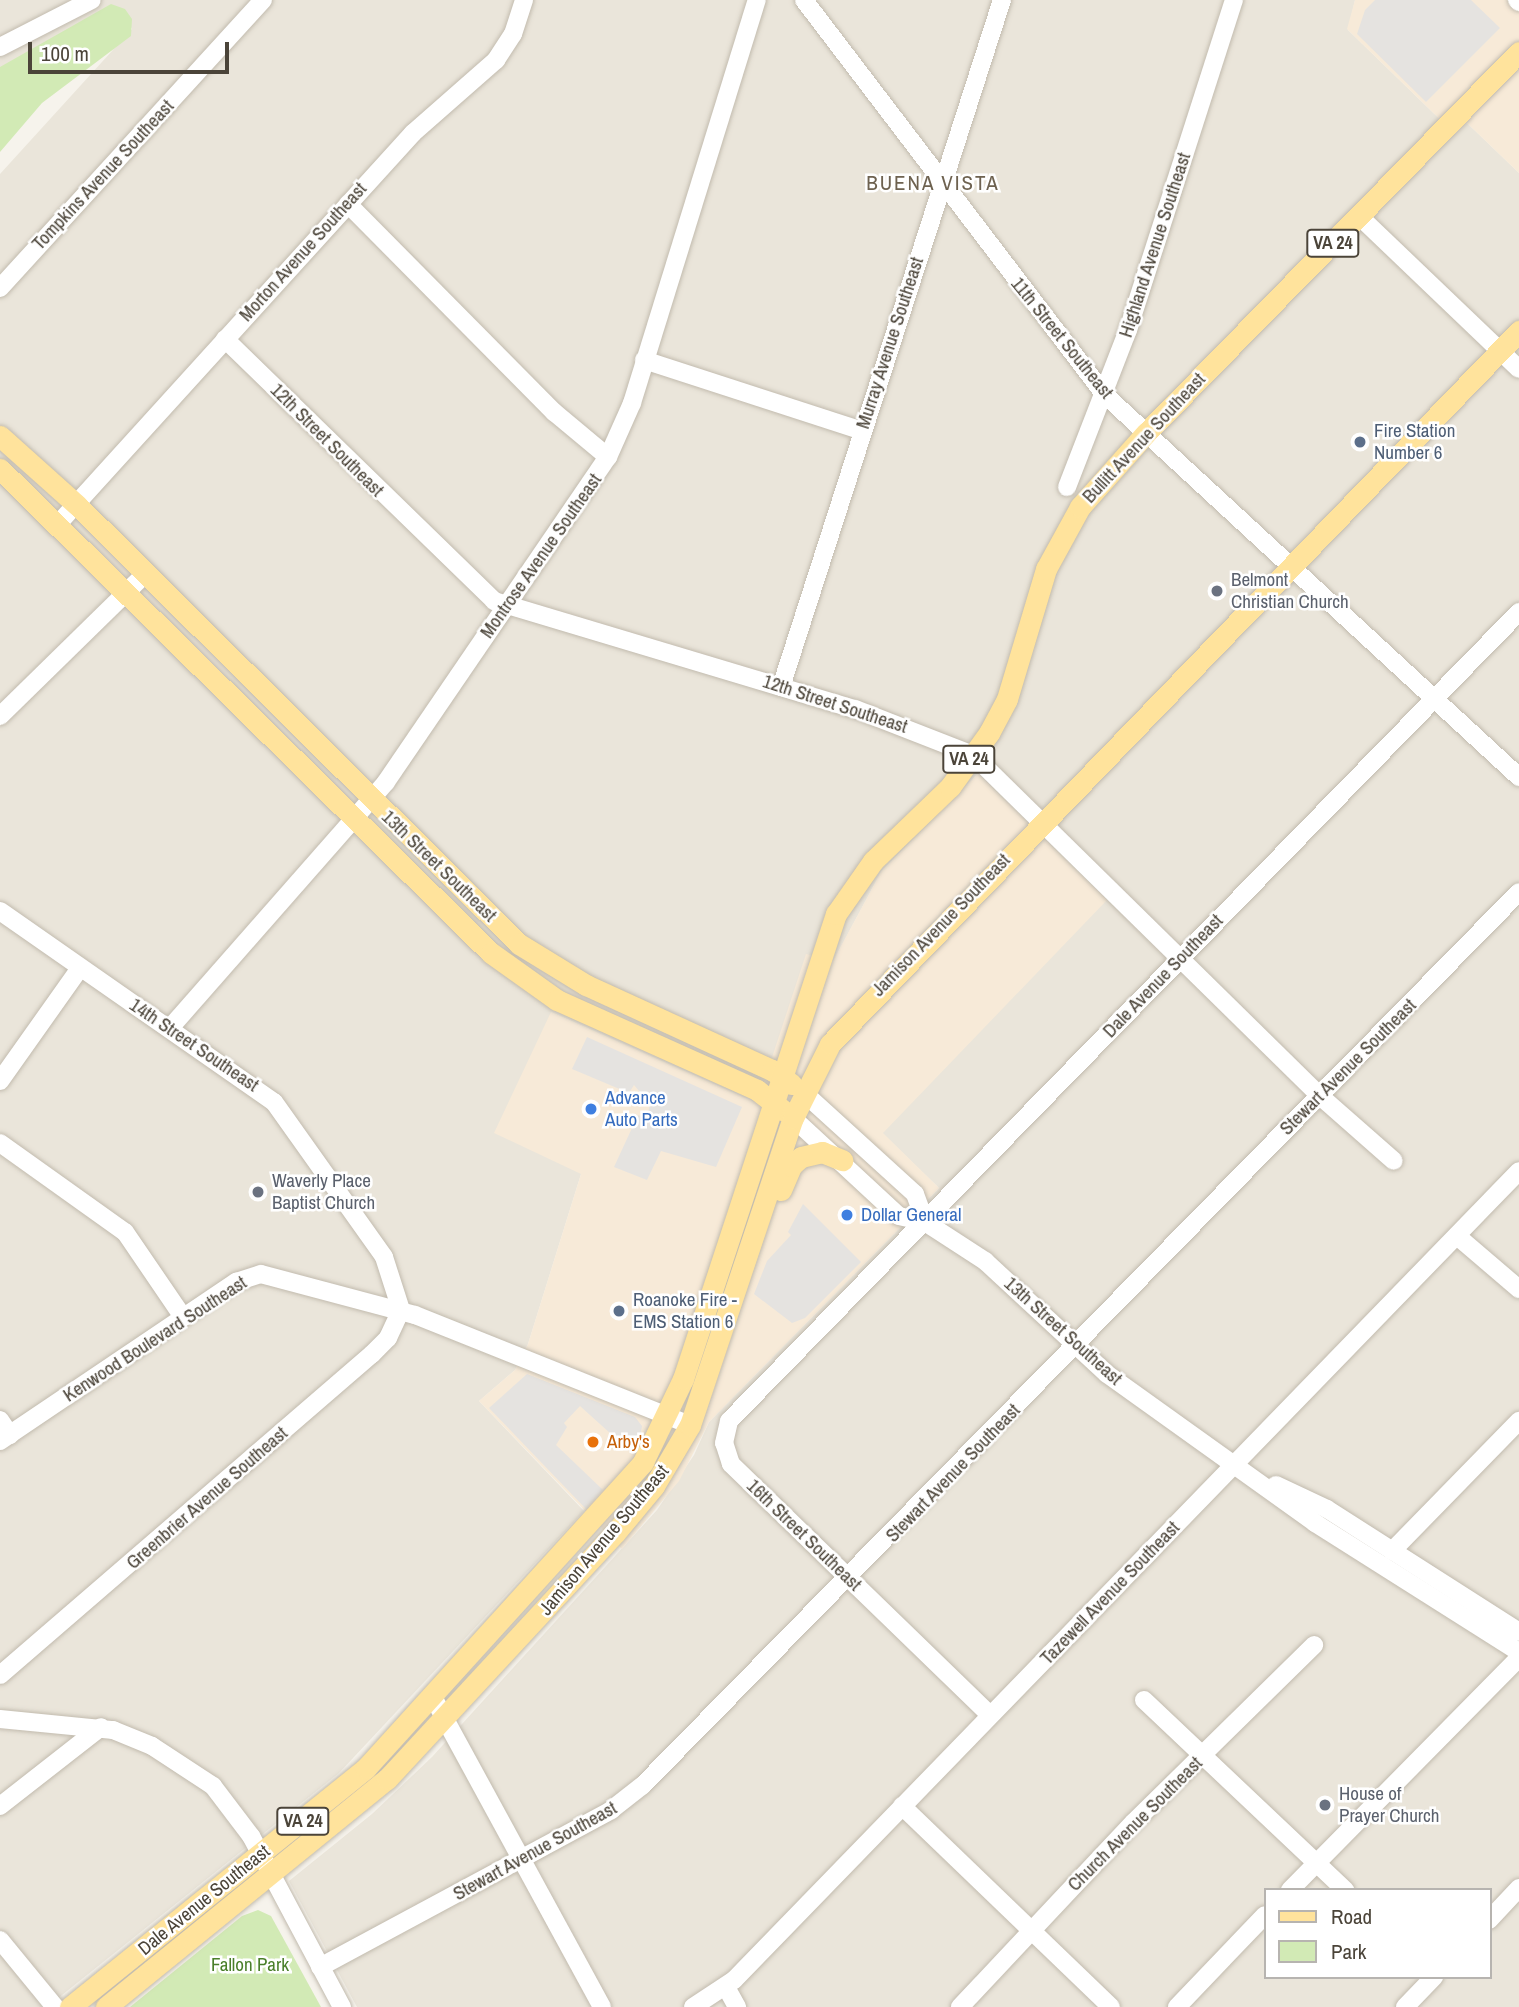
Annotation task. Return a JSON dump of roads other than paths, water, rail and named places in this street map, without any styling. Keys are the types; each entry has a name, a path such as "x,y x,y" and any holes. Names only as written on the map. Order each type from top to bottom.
{"main road":[{"name":"Bullitt Avenue Southeast","path":"781,1076 836,914 873,862 950,787 973,755 1007,699 1046,569 1062,537 1096,486 1519,52"},
{"name":"Jamison Avenue Southeast","path":"529,1628 654,1486 690,1426 793,1118 804,1093 844,1025 1292,570 1519,331"},
{"name":"13th Street Southeast","path":"0,436 77,505 371,800 519,944 554,968 781,1076 804,1093"},
{"name":"13th Street Southeast","path":"0,469 127,591 462,927 528,982 605,1024 757,1090 793,1118"},
{"name":"Jamison Avenue Southeast","path":"513,1610 620,1491 668,1416 781,1076"},
{"path":"752,1239 774,1213 786,1176 797,1160 822,1152 842,1160"},
{"name":"Dale Avenue Southeast","path":"70,2007 366,1768 513,1610"},
{"name":"Dale Avenue Southeast","path":"106,2007 387,1779 529,1628"}],"street":[{"path":"0,47 92,0"},
{"name":"Tompkins Avenue Southeast","path":"0,288 263,0"},
{"name":"Morton Avenue Southeast","path":"58,524 413,133 496,60 513,34 524,0"},
{"name":"Montrose Avenue Southeast","path":"170,1028 371,800 608,457 644,360 757,0"},
{"name":"11th Street Southeast","path":"804,0 942,185 1104,394 1519,778"},
{"name":"Murray Avenue Southeast","path":"780,687 1002,0"},
{"name":"Highland Avenue Southeast","path":"1067,487 1104,394 1234,0"},
{"path":"348,204 554,412 608,457"},
{"path":"1359,216 1519,369"},
{"name":"12th Street Southeast","path":"225,339 488,597 507,606 559,617 896,722 973,755 1320,1096 1394,1161"},
{"path":"644,360 862,431"},
{"path":"0,716 146,573"},
{"name":"Dale Avenue Southeast","path":"808,1342 1519,612"},
{"name":"Stewart Avenue Southeast","path":"320,1967 611,1810 642,1786 849,1578 1519,892"},
{"name":"14th Street Southeast","path":"0,911 274,1102 384,1257 401,1310"},
{"path":"0,1082 80,968"},
{"name":"13th Street Southeast","path":"804,1093 915,1195 925,1222"},
{"name":"13th Street Southeast","path":"793,1118 842,1160 899,1216 925,1222 985,1261 1075,1347 1234,1466 1315,1523 1519,1652"},
{"path":"0,1143 125,1232 183,1317"},
{"name":"Tazewell Avenue Southeast","path":"693,2007 726,1987 1519,1171"},
{"path":"1457,1236 1519,1289"},
{"name":"Kenwood Boulevard Southeast","path":"3,1432 236,1282 261,1274 401,1310"},
{"path":"401,1310 690,1426"},
{"name":"Greenbrier Avenue Southeast","path":"0,1675 372,1354 388,1338 401,1310"},
{"name":"16th Street Southeast","path":"808,1342 733,1416 724,1443 731,1464 990,1715"},
{"path":"1392,1551 1519,1421"},
{"name":"13th Street Southeast","path":"1234,1466 1327,1509 1519,1632"},
{"name":"Church Avenue Southeast","path":"960,2007 1031,1931 1314,1645"},
{"path":"1292,1888 1519,1658"},
{"path":"433,1697 602,2007"},
{"path":"1144,1700 1343,1888"},
{"path":"0,1719 102,1727 152,1746 213,1786 234,1810 261,1854 342,2007"},
{"path":"0,1806 102,1727"},
{"path":"902,1806 1111,2007"},
{"path":"1491,1918 1519,1888"},
{"path":"1177,2007 1264,1916"},
{"path":"0,1940 55,2007"},
{"path":"1405,2007 1432,1979"},
{"path":"726,1987 737,2007"}],"place":[{"name":"Fire Station Number 6","path":"1360,442"},
{"name":"Belmont Christian Church","path":"1217,591"},
{"name":"Advance Auto Parts","path":"591,1109"},
{"name":"Waverly Place Baptist Church","path":"258,1192"},
{"name":"Dollar General","path":"847,1215"},
{"name":"Roanoke Fire - EMS Station 6","path":"619,1311"},
{"name":"Arby's","path":"593,1442"},
{"name":"House of Prayer Church","path":"1325,1805"}],"district":[{"name":"BUENA VISTA","path":"933,183"}],"park label":[{"name":"Fallon Park","path":"250,1965"}]}
